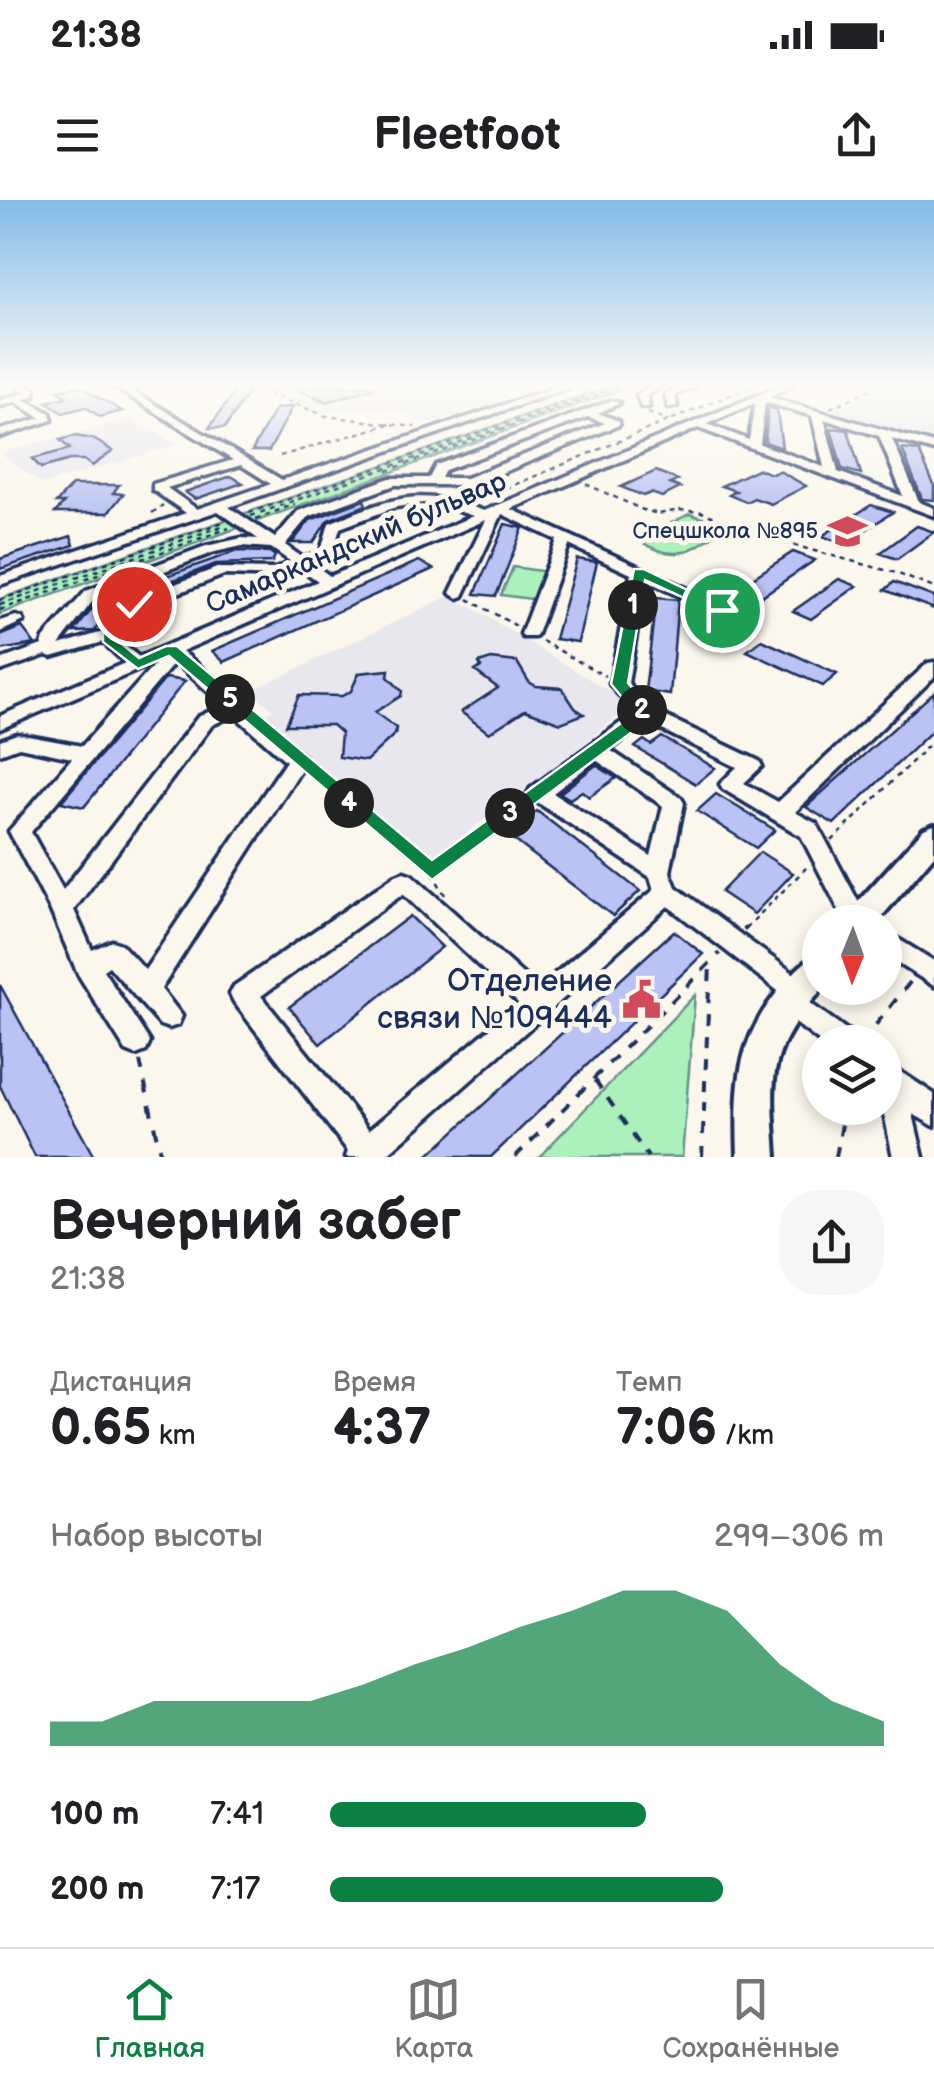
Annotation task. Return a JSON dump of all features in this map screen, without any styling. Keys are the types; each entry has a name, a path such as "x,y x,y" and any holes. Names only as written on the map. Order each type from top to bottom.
{"main road":[{"path":"873,905 934,836"},
{"path":"756,1157 755,1110 761,1048 802,989"}],"street":[{"path":"193,431 282,485"},
{"path":"0,581 438,431"},
{"path":"434,479 440,468 540,431"},
{"path":"278,544 304,514 394,481 468,482 596,431"},
{"name":"Самаркандский бульвар","path":"0,723 680,431"},
{"path":"714,431 934,512"},
{"path":"754,446 755,431"},
{"path":"822,431 832,474"},
{"path":"873,431 934,448"},
{"path":"884,434 913,504"},
{"path":"196,514 157,487 244,461"},
{"path":"51,648 52,652 110,635 134,604 222,572 278,573 311,566 327,554 334,526 404,498 446,499 564,537 722,610"},
{"path":"220,506 329,582"},
{"path":"458,594 491,512"},
{"path":"530,634 564,537"},
{"path":"51,648 56,634 91,594 210,549 242,542 278,544"},
{"path":"639,572 620,684 645,714 752,766 730,784 808,830 849,905"},
{"path":"110,635 111,642 138,664"},
{"path":"0,666 51,648"},
{"path":"136,1042 88,966 20,832 173,651 296,760 146,990"},
{"path":"780,813 934,667"},
{"path":"62,909 204,721 237,706"},
{"path":"645,714 538,793 802,987"},
{"path":"0,746 17,740 88,754"},
{"path":"538,1005 404,880 243,994 364,1154 538,1005 663,883 674,803 596,750"},
{"path":"88,966 112,952 169,1016"},
{"path":"902,953 928,971"},
{"path":"902,1088 934,1112"},
{"path":"900,1125 908,1157"}],"path":[{"path":"280,456 367,431"},
{"path":"429,431 434,432"},
{"path":"0,603 485,431"},
{"path":"240,518 491,431"},
{"path":"311,566 658,431"},
{"path":"570,477 643,510 658,514 679,510 702,512 763,537 896,573 934,588"},
{"path":"296,760 432,872 451,904"},
{"path":"432,872 538,793"},
{"path":"702,1157 710,964"},
{"path":"878,1025 928,971"},
{"path":"136,1042 161,1157"},
{"path":"594,1078 648,1157"},
{"path":"836,1157 842,1125"}],"shaded area":[{"path":"84,431 153,431 177,445 42,484 0,453"},
{"path":"901,431 934,431 934,440"},
{"path":"451,595 632,705 427,862 258,719 273,710 251,691"}],"green space":[{"path":"481,431 507,431 0,614 0,599"},
{"path":"689,514 719,523 724,529 694,548 676,553 643,543 644,537"},
{"path":"513,567 548,572 538,600 501,595"},
{"path":"695,995 682,1157 539,1157"}],"building":[{"path":"263,431 280,431 269,451 252,451"},
{"path":"766,431 780,431 782,448 765,442"},
{"path":"832,431 848,431 861,474 842,469"},
{"path":"75,436 93,439 113,451 92,466 84,460 70,460 41,468 32,459 70,449 60,440"},
{"path":"902,449 919,451 934,485 934,500 922,499"},
{"path":"757,469 772,474 779,471 806,486 771,504 754,498 746,502 729,495 736,491 721,486"},
{"path":"656,471 678,480 670,484 680,488 662,497 651,493 643,496 621,487"},
{"path":"231,476 243,483 195,499 185,492"},
{"path":"72,485 119,485 113,493 123,494 108,513 55,513 64,503 56,503"},
{"path":"364,500 366,505 328,520 313,543 292,543 310,520"},
{"path":"871,505 893,512 844,544 822,536"},
{"path":"505,524 523,528 496,596 475,594"},
{"path":"917,526 934,532 897,559 880,553"},
{"path":"71,536 74,545 0,569 0,559"},
{"path":"237,551 270,552 275,556 272,562 216,564 127,598 109,608 95,631 74,632 99,600"},
{"path":"793,552 815,560 756,600 734,590"},
{"path":"577,559 597,562 578,642 555,639"},
{"path":"419,561 433,569 224,662 212,651"},
{"path":"839,579 857,586 811,619 793,611"},
{"path":"894,582 934,597 934,609 885,590"},
{"path":"656,598 678,600 670,695 645,691"},
{"path":"22,627 35,644 0,650 0,636"},
{"path":"762,640 837,674 823,686 747,651"},
{"path":"491,659 517,662 529,682 536,686 562,688 584,714 561,723 525,710 489,733 461,712 498,688 475,671 481,667 479,663"},
{"path":"389,670 388,677 402,691 401,696 375,712 396,728 395,734 366,761 339,757 341,733 332,725 286,725 299,695 342,696 351,691 359,673"},
{"path":"166,678 185,681 84,807 61,802"},
{"path":"934,692 934,729 834,824 806,807"},
{"path":"662,737 715,768 696,784 635,747 644,740 651,745"},
{"path":"596,765 616,778 589,797 582,791 570,799 560,793"},
{"path":"716,794 775,830 756,848 697,811"},
{"path":"537,811 640,891 613,916 505,833"},
{"path":"760,852 793,873 754,914 721,892"},
{"path":"410,916 442,947 320,1044 289,1007"},
{"path":"674,931 703,954 491,1157 426,1157"},
{"path":"0,985 94,1157 35,1157 0,1086"}],"place":[{"name":"Спецшкола №895","path":"848,531"},
{"name":"Отделение связи №109444","path":"642,999"}],"route":[{"path":"134,604 110,633 111,642 138,664 171,650 432,872 645,714 620,684 639,572 722,610"}]}
